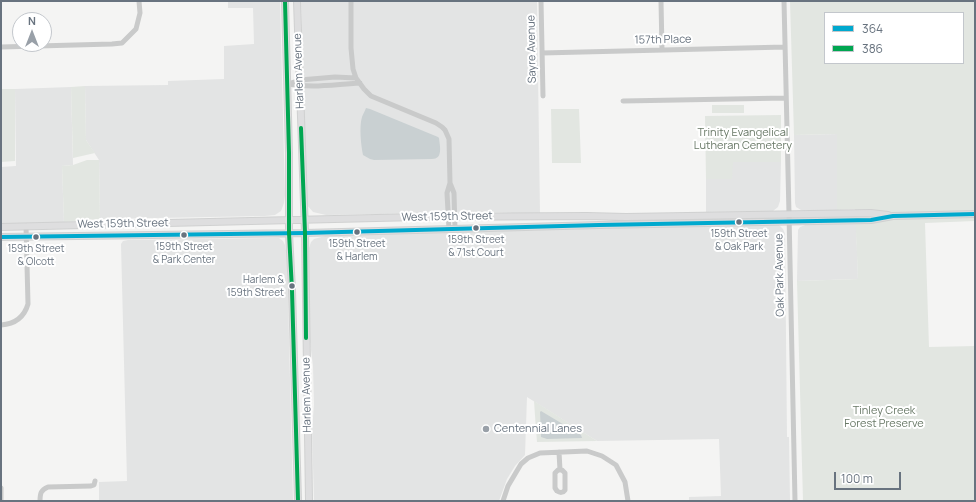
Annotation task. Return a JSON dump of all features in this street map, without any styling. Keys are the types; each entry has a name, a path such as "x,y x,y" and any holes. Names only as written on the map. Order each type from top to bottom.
{"main road":[{"name":"Harlem Avenue","path":"285,1 289,153 289,233 298,501"},
{"name":"Harlem Avenue","path":"297,1 305,233 309,501"},
{"name":"West 159th Street","path":"1,227 448,217 626,217 871,212 893,216"},
{"name":"West 159th Street","path":"1,237 305,233 789,222 871,220 893,216 975,214"}],"street":[{"path":"1,47 122,43 136,29 140,13 139,1"},
{"path":"351,1 351,48 353,69 358,80 371,96 436,123 445,130 448,136 450,183 447,193 448,217 452,229"},
{"name":"Sayre Avenue","path":"541,1 543,96"},
{"path":"661,1 662,50"},
{"name":"Oak Park Avenue","path":"784,1 795,501"},
{"name":"157th Place","path":"542,53 785,47"},
{"path":"287,84 300,83 335,85 358,80"},
{"path":"623,101 786,98"},
{"path":"450,183 454,193 455,217 452,229"},
{"path":"1,325 8,325 18,320 24,315 27,308 26,226"},
{"path":"559,452 560,470"},
{"path":"503,501 508,486 520,464 536,454 559,452 587,452 602,456 616,465 625,482 628,501"},
{"path":"40,501 41,492 48,487 91,486 94,485 95,481"},
{"path":"1,488 1,501"}],"shaded area":[{"path":"228,1 280,1 285,195 281,211 275,215 265,216 100,219 99,160 86,140 85,86 168,85 168,81 224,79 224,46 254,44 253,8 228,8"},
{"path":"301,1 537,1 540,214 487,212 326,215 313,212 307,205 306,194"},
{"path":"71,87 73,165 62,166 64,222 1,224 1,167 16,166 15,89"},
{"path":"366,108 438,137 440,152 438,157 432,159 374,160 363,155 361,126 362,117"},
{"path":"837,134 837,210 801,210 796,207 795,203 794,135"},
{"path":"732,162 781,162 780,201 778,207 773,211 706,212 706,179 732,179"},
{"path":"856,223 858,279 797,281 798,230 800,227 808,224"},
{"path":"777,224 783,229 785,234 787,437 789,437 790,501 689,501 689,497 721,496 719,439 597,441 527,397 525,455 515,466 507,479 499,501 314,501 312,429 314,405 313,366 310,342 308,259 309,248 314,239 325,236 347,235"},
{"path":"279,238 285,245 287,256 293,501 99,501 99,482 127,481 121,244 123,241"},
{"path":"541,411 581,435 582,438 547,439 541,437"}],"green space":[{"name":"Tinley Creek Forest Preserve","path":"790,1 975,1 975,221 925,223 929,347 975,346 975,501 803,501 797,281 858,279 855,209 837,210 837,134 794,135"},
{"path":"85,86 86,140 95,153 73,158 71,87"},
{"path":"1,89 15,89 15,161 1,162"},
{"path":"712,105 744,105 744,113 712,113"},
{"path":"551,109 579,109 581,163 552,163"},
{"name":"Trinity Evangelical Lutheran Cemetery","path":"781,115 781,162 733,162 732,179 706,179 705,116"},
{"path":"87,160 99,160 100,219 64,222 62,166 73,165"},
{"path":"534,401 597,441 537,442"}],"transit line":[{"name":"386","path":"285,1 289,153 289,233 298,501"},
{"name":"386","path":"301,128 305,233 306,338"},
{"name":"364","path":"1,237 305,233 599,225 871,220 893,216 975,214"}],"place":[{"name":"159th Street & Oak Park","path":"739,222"},
{"name":"159th Street & 71st Court","path":"476,228"},
{"name":"159th Street & Harlem","path":"357,232"},
{"name":"159th Street & Park Center","path":"184,235"},
{"name":"159th Street & Olcott","path":"36,237"},
{"name":"Harlem & 159th Street","path":"292,286"},
{"name":"Centennial Lanes","path":"486,429"}]}
